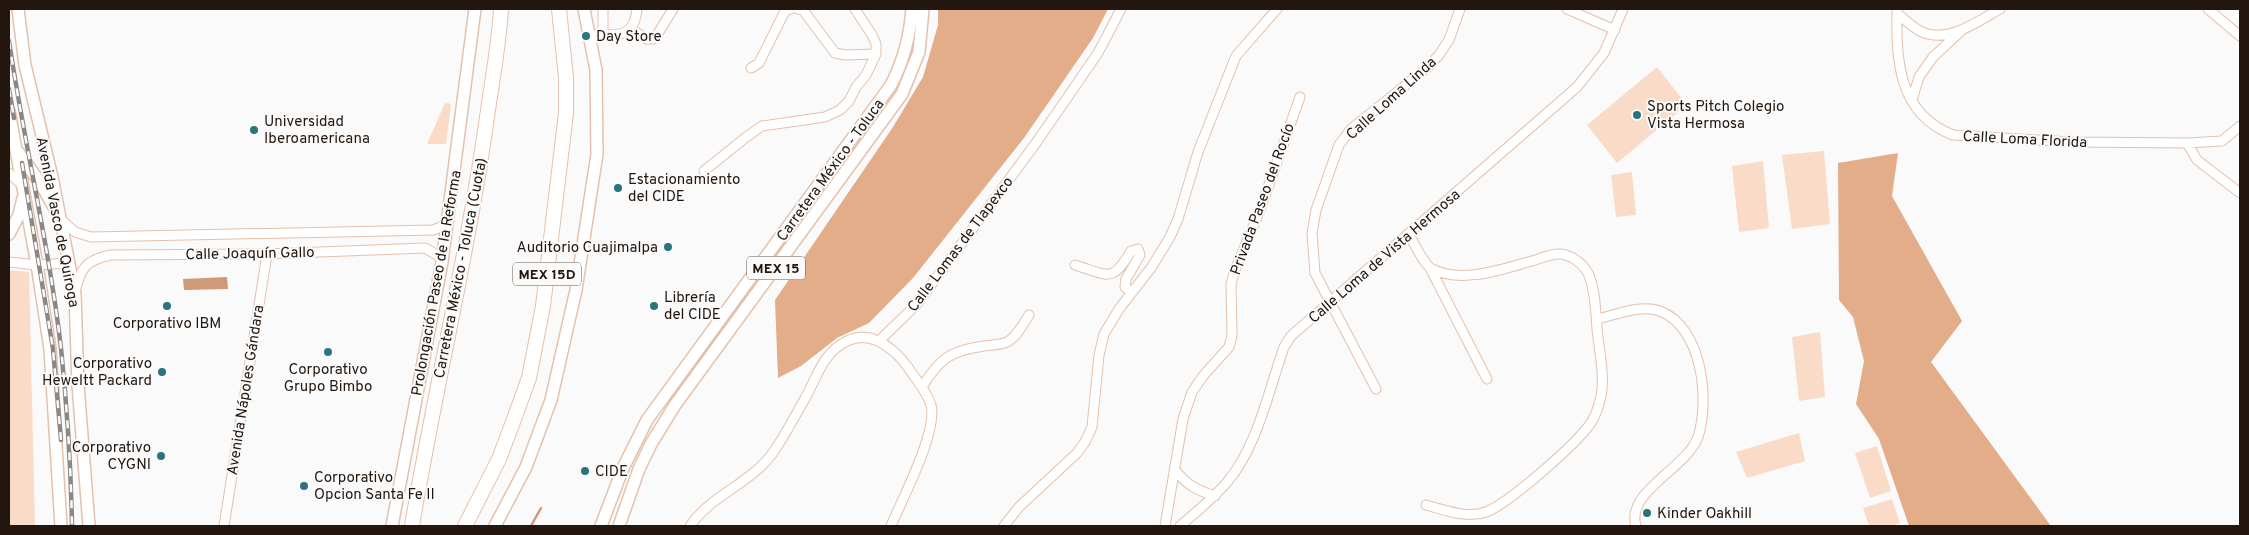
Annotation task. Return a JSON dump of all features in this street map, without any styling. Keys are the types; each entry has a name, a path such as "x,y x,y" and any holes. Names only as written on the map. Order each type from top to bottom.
{"highway":[{"name":"Carretera México - Toluca (Cuota)","path":"412,526 424,456 462,269 483,146 501,9"},
{"name":"MEX 15D","path":"465,526 499,459 526,387 543,306 566,113 566,78 559,9"}],"main road":[{"name":"Avenida Vasco de Quiroga","path":"18,9 25,64 52,177 75,294 78,386 89,525"},
{"name":"Prolongación Paseo de la Reforma","path":"392,526 442,262 475,9"},
{"path":"495,526 526,467 551,400 576,290 597,154 596,70 584,9"},
{"name":"Carretera México - Toluca","path":"601,526 623,468 647,420 892,85 906,53 910,37 912,9"},
{"name":"Carretera México - Toluca","path":"619,526 639,469 651,444 675,405 902,94 918,52 923,9"},
{"path":"9,38 20,31"},
{"name":"Avenida Vasco de Quiroga","path":"9,111 37,265 54,391 62,526"},
{"path":"17,152 41,184 60,219"},
{"path":"9,234 19,215 23,190"}],"street":[{"path":"603,9 603,35"},
{"path":"589,35 626,34 631,30 636,21 637,9"},
{"path":"631,30 647,39 653,39 673,9"},
{"path":"751,68 759,63 785,11 791,9"},
{"path":"798,9 803,10 835,53 846,56 876,54"},
{"path":"704,171 762,126 824,117 840,110 849,101 856,86 866,75 876,54 876,44 872,35 855,9"},
{"name":"Calle Lomas de Tlapexco","path":"880,340 917,304 1036,142 1098,53 1121,9"},
{"path":"1004,526 1019,506 1077,453 1085,442 1092,427 1099,355 1104,334 1119,308 1152,268 1178,219 1198,152 1236,56 1277,9"},
{"name":"Calle Loma Linda","path":"1376,389 1315,273 1312,233 1316,210 1339,145 1352,129 1427,68 1439,55 1449,40 1460,9"},
{"path":"1567,9 1615,30"},
{"name":"Calle Loma de Vista Hermosa","path":"1180,526 1215,496 1241,463 1252,440 1284,347 1291,336 1577,87 1604,53 1623,9"},
{"path":"1912,100 1919,76 1933,56 1962,30 2000,9"},
{"path":"2208,9 2240,36"},
{"path":"1897,11 1913,28 1924,33 1934,35 1962,30"},
{"name":"Calle Loma Florida","path":"1897,11 1896,50 1901,73 1912,100 1924,119 1937,129 1953,135 2071,142 2187,143 2222,141 2240,126"},
{"name":"Privada Paseo del Rocío","path":"1165,526 1183,419 1192,392 1203,376 1229,347 1232,336 1231,284 1260,210 1300,97"},
{"path":"9,142 17,152"},
{"path":"2187,143 2197,160 2240,193"},
{"path":"9,174 23,190"},
{"name":"Calle Joaquín Gallo","path":"60,219 75,232 91,237 433,230 441,227 448,221"},
{"path":"393,248 399,240 397,230"},
{"path":"1409,235 1430,268 1487,379"},
{"path":"111,255 112,237"},
{"name":"Calle Joaquín Gallo","path":"75,294 82,269 96,258 111,255 267,254 425,248 437,255 442,262"},
{"path":"1075,265 1107,275 1114,274 1120,270 1131,251 1138,249 1140,255 1126,279 1125,287 1132,292"},
{"name":"Avenida Nápoles Gándara","path":"224,526 267,254"},
{"path":"1426,506 1456,513 1485,512 1514,495 1588,427 1600,400 1602,385 1597,319 1591,280 1587,270 1578,261 1566,255 1556,254 1497,270 1466,275 1450,274 1430,268"},
{"path":"9,262 37,265 69,263"},
{"path":"1597,319 1647,309 1660,311 1673,318 1685,329 1694,344 1702,380 1698,436 1689,453 1642,497 1635,508 1636,526"},
{"path":"922,387 935,366 950,355 972,348 1006,342 1015,336 1029,314"},
{"path":"690,526 699,513 753,474 772,454 822,364 832,351 848,341 865,338 880,340 896,352 922,387 931,405 932,420 928,437 891,526"},
{"path":"1175,470 1185,483 1196,490 1215,496"}],"shaded area":[{"path":"938,9 1108,9 1093,38 1024,138 913,278 869,323 837,338 801,366 778,378 775,300 893,127 923,77 938,25"},
{"name":"Sports Pitch Colegio Vista Hermosa","path":"1657,67 1687,105 1617,163 1587,125"},
{"path":"445,103 451,104 446,144 427,144"},
{"path":"1824,151 1830,224 1792,229 1782,155"},
{"path":"1898,153 1892,196 1962,321 1931,362 2051,526 1909,526 1879,439 1856,404 1864,361 1853,317 1839,300 1838,163"},
{"path":"1763,161 1769,228 1739,232 1732,166"},
{"path":"1632,172 1636,215 1616,217 1611,175"},
{"path":"9,270 29,272 35,526 9,526"},
{"path":"227,277 228,289 184,290 183,279"},
{"path":"1820,332 1825,397 1799,401 1792,337"},
{"path":"1799,433 1805,461 1747,478 1736,452"},
{"path":"1877,446 1891,491 1870,498 1855,453"},
{"path":"1892,499 1900,523 1890,526 1869,526 1863,508"}],"waterway":[{"path":"531,526 541,508"}],"railway":[{"path":"9,41 56,309 65,392 72,526"},
{"path":"9,89 14,118"},
{"path":"22,163 53,349 61,440"}],"place":[{"name":"Day Store","path":"586,36"},
{"name":"Sports Pitch Colegio Vista Hermosa","path":"1637,115"},
{"name":"Universidad Iberoamericana","path":"254,130"},
{"name":"Estacionamiento del CIDE","path":"618,188"},
{"name":"Auditorio Cuajimalpa","path":"668,247"},
{"name":"Corporativo IBM","path":"167,306"},
{"name":"Librería del CIDE","path":"654,306"},
{"name":"Corporativo Grupo Bimbo","path":"328,352"},
{"name":"Corporativo Heweltt Packard","path":"162,372"},
{"name":"Corporativo CYGNI","path":"161,456"},
{"name":"CIDE","path":"585,471"},
{"name":"Corporativo Opcion Santa Fe II","path":"304,486"},
{"name":"Kinder Oakhill","path":"1647,513"}]}
